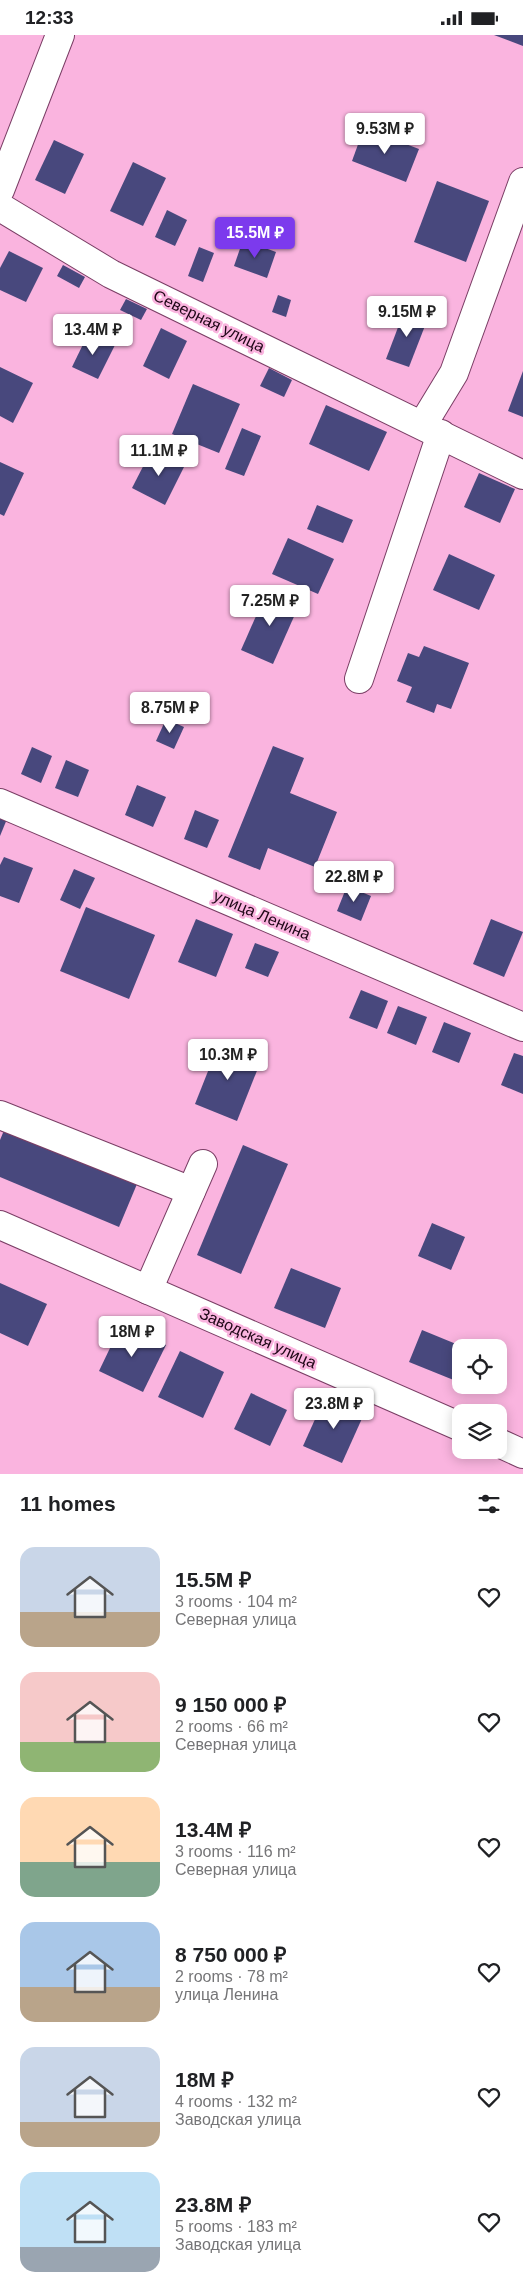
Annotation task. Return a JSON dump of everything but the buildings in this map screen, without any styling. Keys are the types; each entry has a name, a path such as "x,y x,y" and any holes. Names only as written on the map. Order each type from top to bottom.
{"street":[{"path":"0,191 60,35"},
{"path":"359,679 432,429 523,183"},
{"name":"Северная улица","path":"0,207 111,273 523,475"},
{"name":"улица Ленина","path":"0,803 523,1027"},
{"path":"0,1115 191,1191"},
{"path":"148,1290 203,1165"},
{"name":"Заводская улица","path":"0,1225 452,1423"},
{"path":"507,1447 523,1454"}]}
